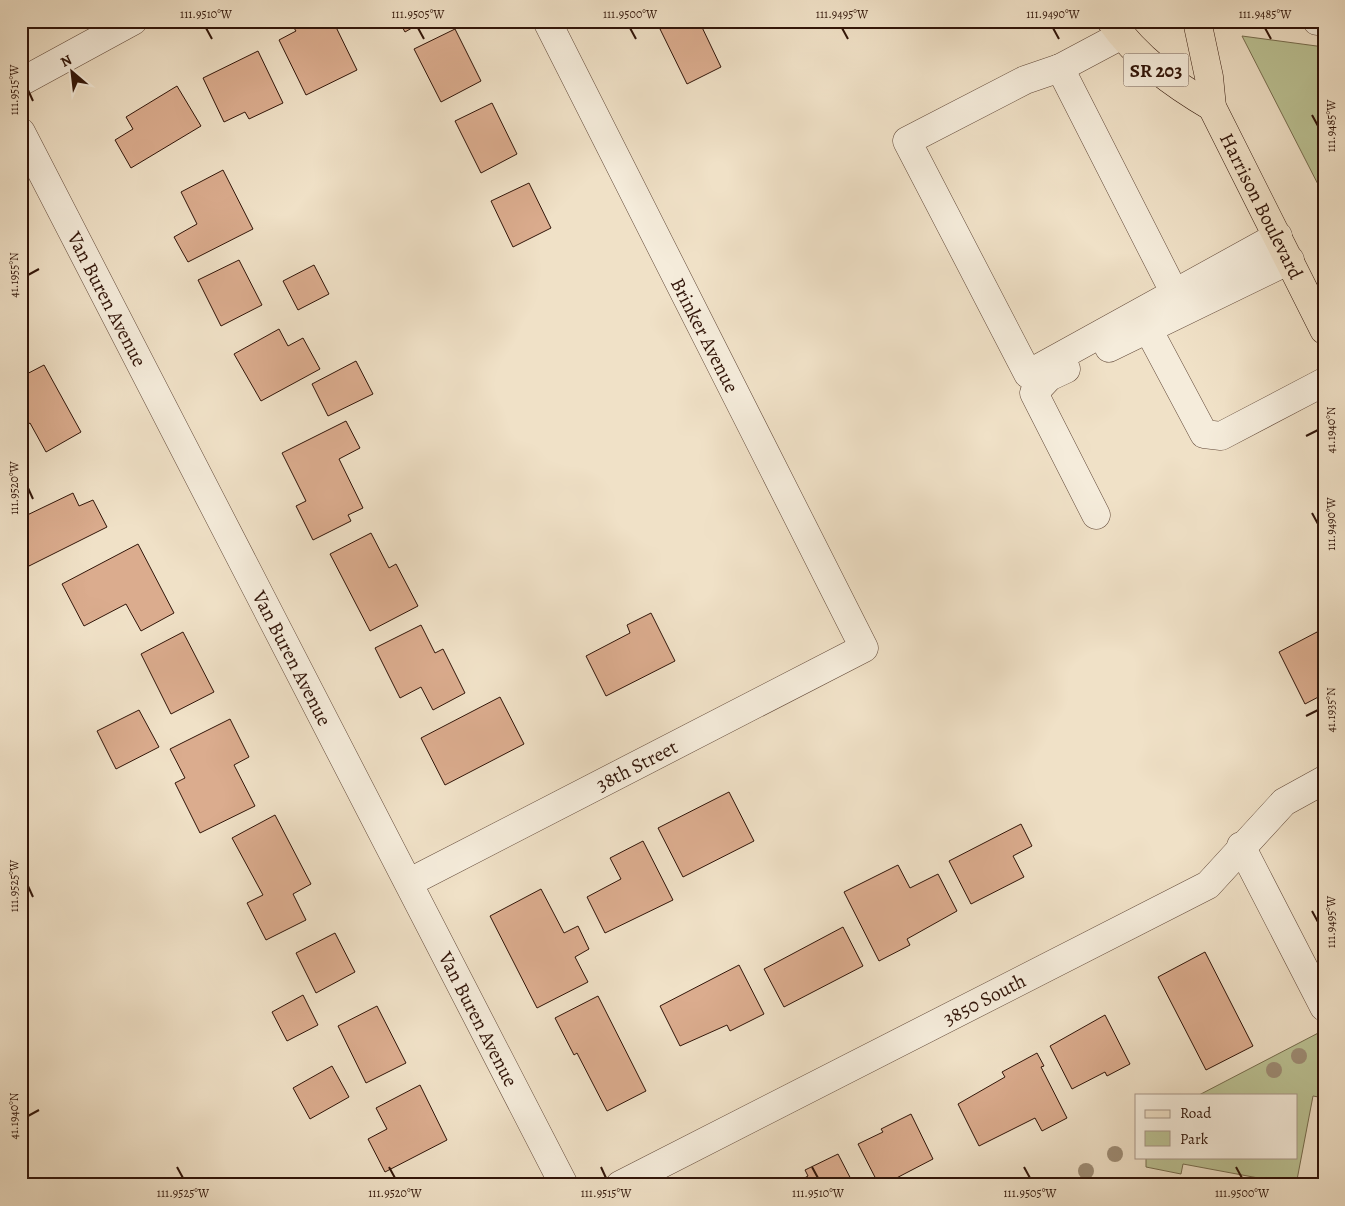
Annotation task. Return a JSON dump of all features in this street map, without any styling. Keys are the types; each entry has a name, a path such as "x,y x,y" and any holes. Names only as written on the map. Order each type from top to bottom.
{"main road":[{"name":"Harrison Boulevard","path":"1197,21 1209,77 1212,107 1324,330"},
{"name":"Harrison Boulevard","path":"1117,28 1157,70 1183,90 1212,107"}],"street":[{"path":"21,82 133,21"},
{"name":"Brinker Avenue","path":"547,21 864,648"},
{"path":"1317,21 1324,22"},
{"path":"1117,28 1060,68 1026,80 907,141 1028,374 1278,236"},
{"path":"1060,68 1174,292"},
{"name":"Van Buren Avenue","path":"21,132 410,882 564,1185"},
{"path":"1096,515 1034,393 1049,377 1290,260"},
{"path":"1148,329 1204,434 1221,436 1324,382"},
{"name":"38th Street","path":"410,882 864,648"},
{"name":"3850 South","path":"620,1185 1208,885 1241,846 1284,802 1324,780"},
{"path":"1241,846 1324,1007"}],"green space":[{"path":"1242,36 1324,47 1324,196"},
{"path":"1324,1030 1324,1098 1313,1096 1296,1185 1183,1164 1181,1174 1146,1167 1146,1158 1298,1158 1298,1094 1201,1094"}],"building":[{"path":"307,21 333,21 357,70 306,95 279,40 296,31 294,28"},
{"path":"381,21 392,21 384,26"},
{"path":"399,21 424,21 405,32"},
{"path":"676,21 699,21 721,67 687,84 660,29"},
{"path":"455,29 481,81 441,102 414,49"},
{"path":"258,51 283,103 249,119 245,112 224,122 203,78"},
{"path":"177,86 201,126 131,168 115,140 133,129 126,117"},
{"path":"492,103 517,154 481,173 455,121"},
{"path":"223,170 253,229 188,262 174,237 197,224 181,192"},
{"path":"529,183 551,228 513,247 491,201"},
{"path":"239,260 262,305 221,326 198,280"},
{"path":"314,265 329,294 298,310 283,281"},
{"path":"279,329 288,346 303,338 320,369 261,401 234,354"},
{"path":"356,361 373,394 328,416 312,384"},
{"path":"44,365 81,432 46,452 30,423 21,428 21,377"},
{"path":"346,421 360,448 339,459 363,508 348,515 351,521 313,540 296,506 306,501 282,453"},
{"path":"73,493 79,506 93,500 107,527 21,570 21,518"},
{"path":"371,533 389,568 396,564 418,606 370,631 330,554"},
{"path":"138,544 174,613 141,631 126,604 84,626 62,584"},
{"path":"651,613 675,661 606,696 586,656 630,633 627,625"},
{"path":"421,625 435,653 443,649 465,693 433,710 421,687 400,698 375,648"},
{"path":"183,632 214,692 171,714 141,654"},
{"path":"1317,632 1324,645 1324,694 1305,704 1279,652"},
{"path":"500,697 524,744 445,785 421,738"},
{"path":"139,710 159,747 116,769 97,731"},
{"path":"230,719 249,757 234,765 255,806 200,833 175,783 185,778 170,749"},
{"path":"729,792 754,841 683,877 658,828"},
{"path":"275,815 311,884 293,894 306,920 266,940 247,903 263,895 232,838"},
{"path":"1021,824 1032,846 1013,856 1024,877 971,904 949,861"},
{"path":"643,841 673,900 605,933 587,897 621,879 610,858"},
{"path":"898,865 910,888 938,874 957,911 907,939 910,945 879,961 844,892"},
{"path":"541,889 564,933 578,926 589,949 575,957 588,982 537,1008 490,916"},
{"path":"843,927 863,966 784,1007 764,969"},
{"path":"335,933 355,972 316,993 296,953"},
{"path":"1205,952 1253,1046 1206,1070 1158,977"},
{"path":"739,965 764,1014 730,1031 727,1025 680,1046 660,1006"},
{"path":"303,995 318,1025 287,1041 272,1012"},
{"path":"598,996 646,1091 607,1111 577,1053 574,1055 555,1018"},
{"path":"377,1006 406,1063 366,1083 338,1026"},
{"path":"1105,1015 1130,1064 1107,1076 1105,1072 1072,1089 1050,1046"},
{"path":"1037,1053 1044,1066 1041,1067 1067,1118 1042,1131 1035,1118 979,1146 958,1104 1005,1077 1002,1072"},
{"path":"332,1066 349,1097 310,1119 293,1088"},
{"path":"420,1085 447,1140 385,1172 368,1139 387,1129 376,1108"},
{"path":"911,1114 933,1159 883,1185 879,1185 858,1144 883,1132 881,1129"},
{"path":"838,1154 854,1185 792,1185 808,1176 805,1170"}]}
